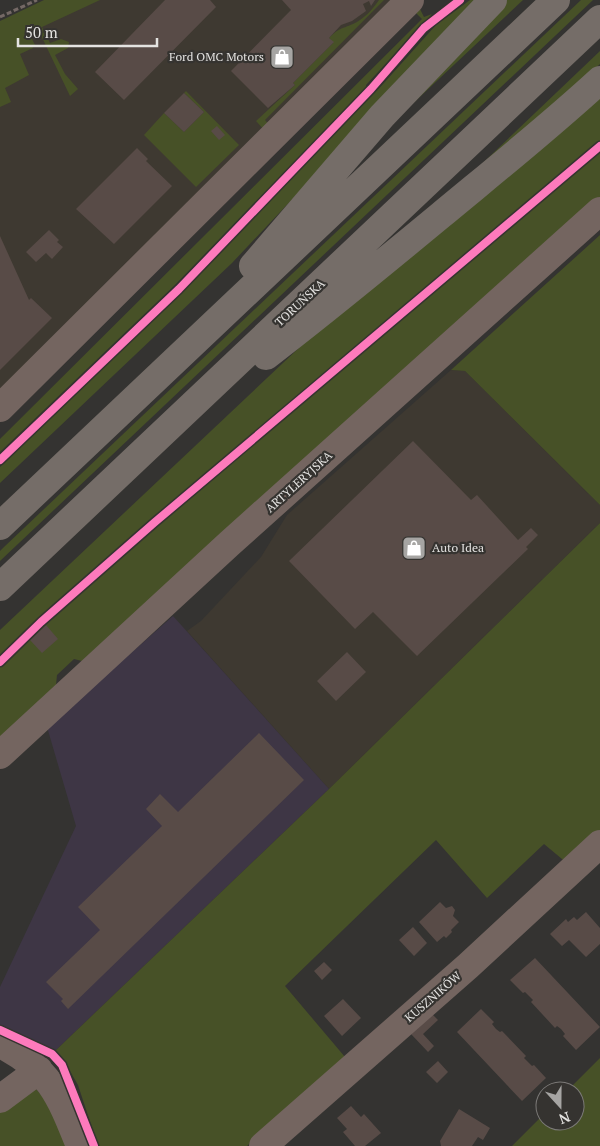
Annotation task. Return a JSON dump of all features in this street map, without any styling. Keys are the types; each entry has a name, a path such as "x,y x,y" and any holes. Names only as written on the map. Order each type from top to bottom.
{"highway":[{"path":"140,394 193,336 382,116 493,0"},
{"path":"0,526 556,0"},
{"name":"TORUŃSKA","path":"0,586 600,19"},
{"path":"117,476 193,412 368,275 546,128 600,80"}],"street":[{"path":"0,408 410,0"},
{"name":"ARTYLERYJSKA","path":"0,754 230,543 600,211"},
{"name":"KUSZNIKÓW","path":"263,1146 468,966 600,844"},
{"path":"0,1044 19,1054 39,1070 50,1083 63,1104 80,1146"},
{"path":"0,1099 39,1070"}],"path":[{"path":"0,17 37,0"}],"shaded area":[{"path":"95,0 401,0 0,399 0,44"},
{"path":"451,370 465,371 600,505 600,523 329,789 187,631 201,621 261,557 287,515"},
{"path":"173,616 329,789 54,1052 0,1025 0,987 76,826 47,727"}],"green space":[{"path":"44,0 100,0 42,27 50,43 61,39 69,42 68,48 55,55 65,74 78,89 70,96 37,27 28,31 35,45 32,46 33,48 20,54 29,75 5,88 11,102 0,107 0,21"},
{"path":"379,0 384,0 265,120 273,129 266,132 256,121 295,85 293,83 333,43 329,38 338,30 361,20"},
{"path":"470,0 480,0 232,263 0,483 0,467 182,292 383,84 436,25"},
{"path":"507,0 523,0 407,109 424,86"},
{"path":"581,0 593,0 0,561 0,551 4,547"},
{"path":"419,7 424,17 432,14 366,85 366,88 175,285 0,452 0,439 422,19 413,10"},
{"path":"600,51 600,64 553,108 444,200"},
{"path":"186,91 239,145 196,187 144,135 164,113 184,132 204,112 184,93"},
{"path":"600,93 600,143 153,520 39,620 0,658 0,630 301,346"},
{"path":"600,150 600,199 82,661 74,659 57,675 56,685 0,738 0,666 43,624 157,524"},
{"path":"600,235 600,505 465,371 451,370"},
{"path":"600,523 600,833 568,864 544,844 487,898 436,840 285,986 345,1057 247,1146 98,1146 78,1085 67,1066 54,1052 329,789"},
{"path":"600,1058 600,1146 512,1146 535,1123 535,1131 585,1131 585,1081 577,1081"},
{"path":"36,1089 51,1106 66,1146 0,1146 0,1109"}],"building":[{"path":"165,0 210,0 216,7 124,100 95,72"},
{"name":"Ford OMC Motors","path":"282,0 375,0 371,6 369,1 363,4 366,11 352,21 341,25 329,38 334,42 293,83 295,85 268,108 231,71 291,10"},
{"path":"184,93 204,112 184,132 164,113"},
{"path":"217,126 225,135 219,140 211,131"},
{"path":"137,148 148,159 146,161 172,186 114,244 76,209"},
{"path":"49,230 63,247 52,259 46,253 36,262 26,252"},
{"path":"0,236 29,300 31,298 52,318 0,370"},
{"name":"Auto Idea","path":"413,441 471,500 477,495 518,540 531,528 538,535 526,547 528,549 417,656 373,612 355,629 289,561"},
{"path":"46,625 58,639 42,653 30,640"},
{"path":"347,652 366,672 336,701 317,681"},
{"path":"259,733 304,780 68,1009 61,1001 63,999 46,982 100,930 78,907 162,826 146,809 160,794 178,812"},
{"path":"440,902 446,908 452,906 455,910 453,916 459,922 446,938 444,936 437,942 419,922"},
{"path":"586,912 600,928 600,944 586,957 569,940 562,946 550,934 566,919 568,922 574,917 577,920"},
{"path":"413,927 427,943 414,956 399,940"},
{"path":"535,958 600,1027 576,1050 563,1036 565,1034 561,1029 557,1026 555,1028 531,1002 533,1000 510,980"},
{"path":"324,962 332,970 322,980 314,971"},
{"path":"343,999 361,1018 342,1036 324,1016"},
{"path":"481,1009 494,1022 492,1024 496,1029 500,1032 502,1031 526,1056 524,1058 532,1066 534,1065 546,1078 543,1081 535,1081 535,1089 522,1101 457,1032"},
{"path":"432,1014 438,1020 423,1034 434,1046 428,1052 411,1034"},
{"path":"438,1061 448,1072 437,1083 426,1072"},
{"path":"351,1106 361,1117 364,1114 381,1133 365,1146 355,1146 343,1132 347,1129 337,1118"},
{"path":"459,1109 490,1128 483,1140 478,1137 472,1146 441,1146 440,1141"}],"cycle path":[{"path":"0,460 179,289 371,89 424,28 460,0"},
{"path":"0,662 41,622 155,522 600,146"},
{"path":"0,1030 52,1054 62,1065 94,1146"}],"place":[{"name":"Ford OMC Motors","path":"282,57"},
{"name":"Auto Idea","path":"414,548"}]}
